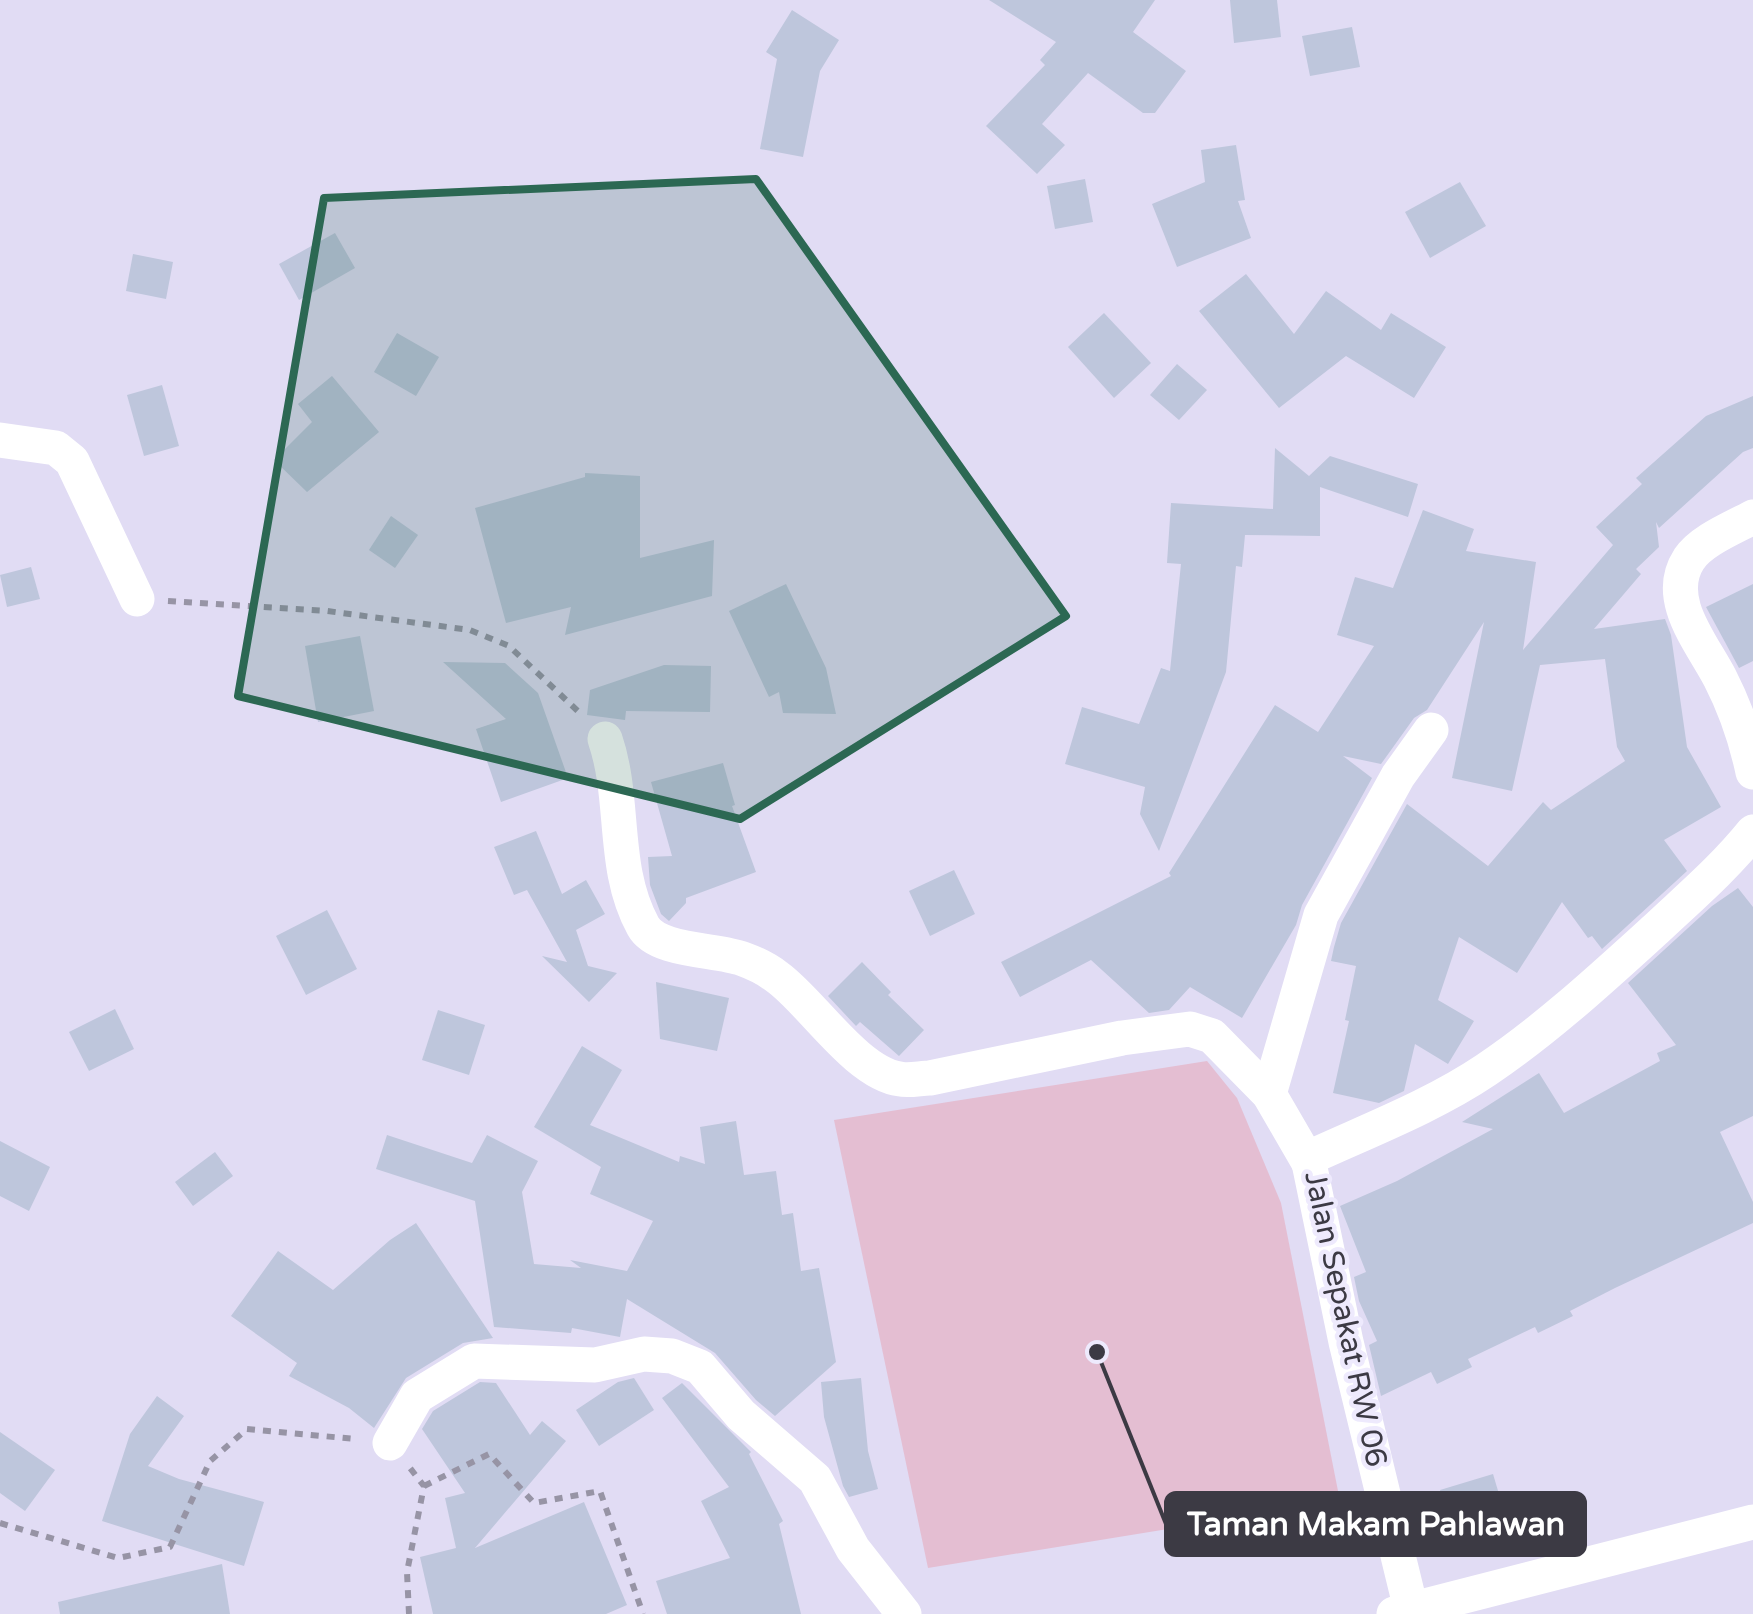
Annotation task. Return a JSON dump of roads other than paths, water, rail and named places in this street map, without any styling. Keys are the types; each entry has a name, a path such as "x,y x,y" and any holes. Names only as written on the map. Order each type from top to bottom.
{"street":[{"path":"0,440 56,448 72,461 137,599"},
{"path":"1753,517 1691,556 1680,578 1686,620 1720,678 1744,733 1753,772"},
{"path":"1269,1094 1321,915 1398,776 1431,730"},
{"path":"605,739 615,766 620,847 645,931 666,943 741,958 778,977 819,1021 878,1072 899,1079 930,1078 1122,1038 1190,1029 1212,1036 1269,1094 1309,1163"},
{"name":"Jalan Sepakat RW 06","path":"1402,1612 1309,1163 1316,1155 1483,1072 1532,1036 1614,968 1729,861 1753,832"},
{"path":"390,1443 417,1396 474,1362 515,1360 595,1365 644,1354 672,1356 700,1367 741,1415 815,1479 853,1550 904,1614"},
{"path":"1402,1612 1753,1522"}],"place":[{"name":"Taman Makam Pahlawan","path":"1097,1352"}]}
